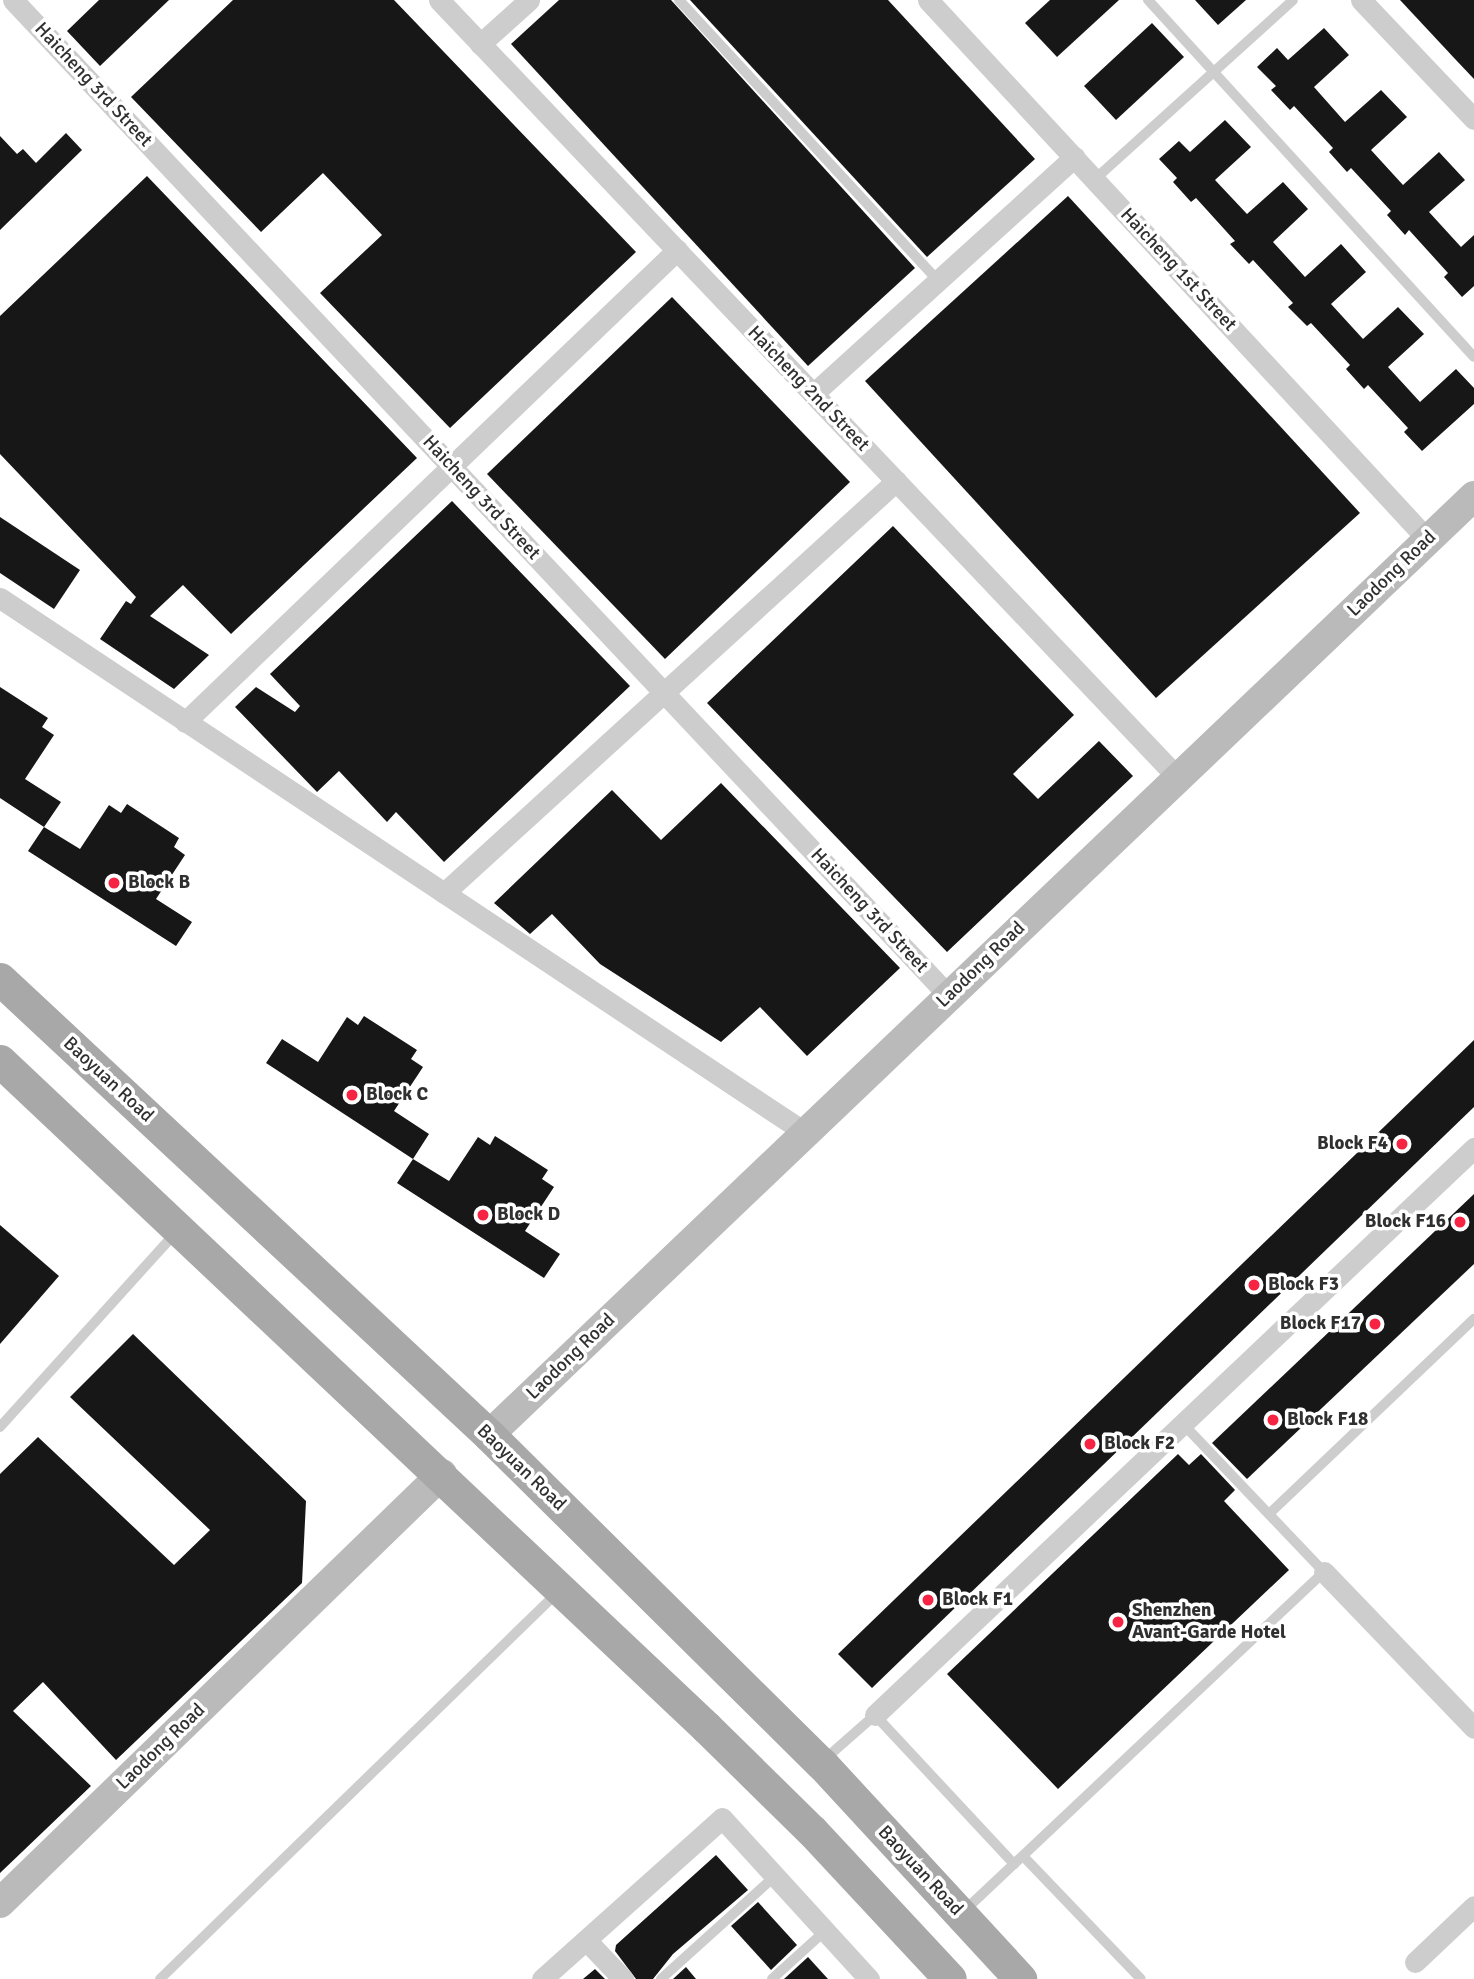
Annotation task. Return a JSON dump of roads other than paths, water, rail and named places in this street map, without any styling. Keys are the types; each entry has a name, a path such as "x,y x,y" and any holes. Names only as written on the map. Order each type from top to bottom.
{"main road":[{"name":"Baoyuan Road","path":"0,979 489,1435 821,1763 1020,1979"},
{"path":"0,1061 562,1589 812,1831 950,1979"}],"street":[{"name":"Haicheng 3rd Street","path":"13,0 949,996"},
{"name":"Haicheng 2nd Street","path":"439,0 1178,778"},
{"path":"481,44 529,0"},
{"name":"Haicheng 1st Street","path":"928,0 1428,540"},
{"path":"1360,0 1474,119"},
{"path":"813,394 1074,158"},
{"path":"186,722 677,250"},
{"path":"444,892 896,481"},
{"name":"Laodong Road","path":"489,1435 1474,496"},
{"path":"0,598 806,1133"},
{"path":"876,1715 1474,1147"},
{"name":"Laodong Road","path":"0,1903 442,1474"},
{"path":"1324,1572 1474,1728"},
{"path":"542,1979 722,1818 869,1979"},
{"path":"1415,1962 1474,1906"},
{"path":"586,1940 623,1979"}],"lane":[{"path":"679,0 938,281"},
{"path":"1148,0 1474,356"},
{"path":"1094,180 1293,0"},
{"path":"1,1423 179,1228"},
{"path":"1269,1514 1474,1318"},
{"path":"960,1914 1324,1572 1183,1424"},
{"path":"160,1979 562,1589"},
{"path":"821,1763 876,1715 1014,1864"},
{"path":"1023,1856 1141,1979"},
{"path":"661,1979 775,1876"},
{"path":"772,1979 825,1931"}],"place":[{"name":"Block B","path":"114,883"},
{"name":"Block C","path":"352,1095"},
{"name":"Block F4","path":"1402,1144"},
{"name":"Block D","path":"483,1215"},
{"name":"Block F16","path":"1460,1222"},
{"name":"Block F3","path":"1254,1285"},
{"name":"Block F17","path":"1375,1324"},
{"name":"Block F18","path":"1273,1420"},
{"name":"Block F2","path":"1090,1444"},
{"name":"Block F1","path":"928,1600"},
{"name":"Shenzhen Avant-Garde Hotel","path":"1118,1622"}]}
